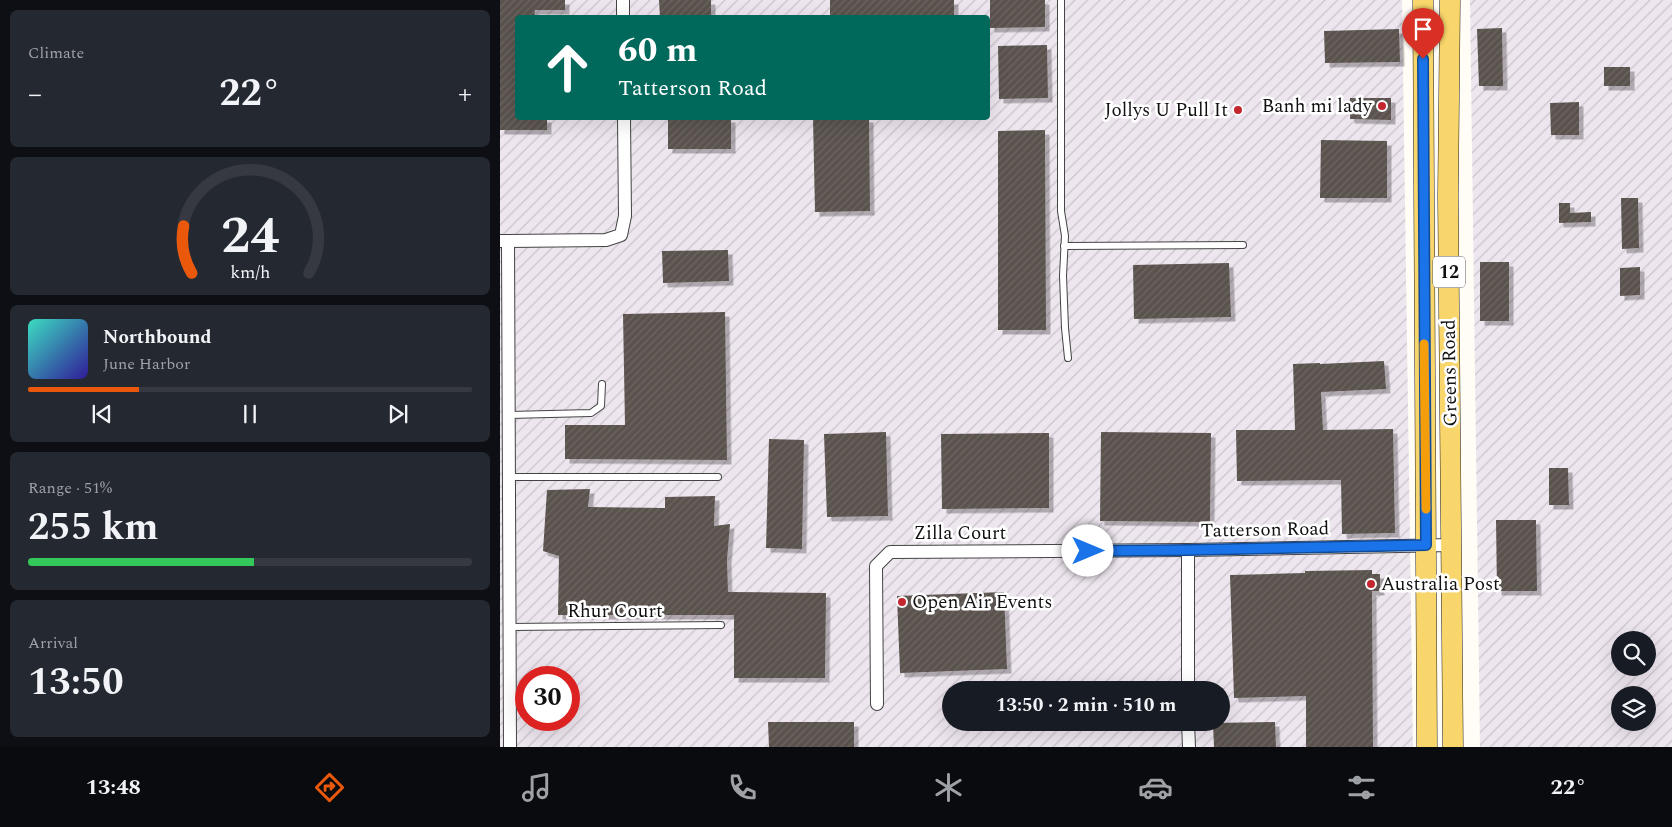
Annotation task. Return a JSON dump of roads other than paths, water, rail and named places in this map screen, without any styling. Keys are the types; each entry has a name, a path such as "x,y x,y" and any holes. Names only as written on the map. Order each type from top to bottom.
{"main road":[{"name":"Greens Road","path":"1422,0 1427,747"},
{"name":"Greens Road","path":"1450,0 1448,196 1452,747"},
{"path":"1423,20 1450,21"}],"street":[{"path":"623,0 623,15"},
{"path":"510,747 509,414 504,241 606,240 621,235 625,216 624,120"},
{"name":"Tatterson Road","path":"1188,681 1188,550 1452,545"},
{"name":"Zilla Court","path":"877,704 876,566 890,552 1188,550"},
{"path":"1188,731 1188,747"}],"lane":[{"path":"1060,0 1060,211 1065,236 1063,284 1068,358"},
{"path":"1064,246 1243,245"},
{"path":"509,414 591,413 601,406 602,384"},
{"path":"509,477 718,477"},
{"name":"Rhur Court","path":"509,627 721,625"}],"place":[{"name":"Banh mi lady","path":"1382,106"},
{"name":"Jollys U Pull It","path":"1238,110"},
{"name":"Australia Post","path":"1371,584"},
{"name":"Open Air Events","path":"902,602"}]}
